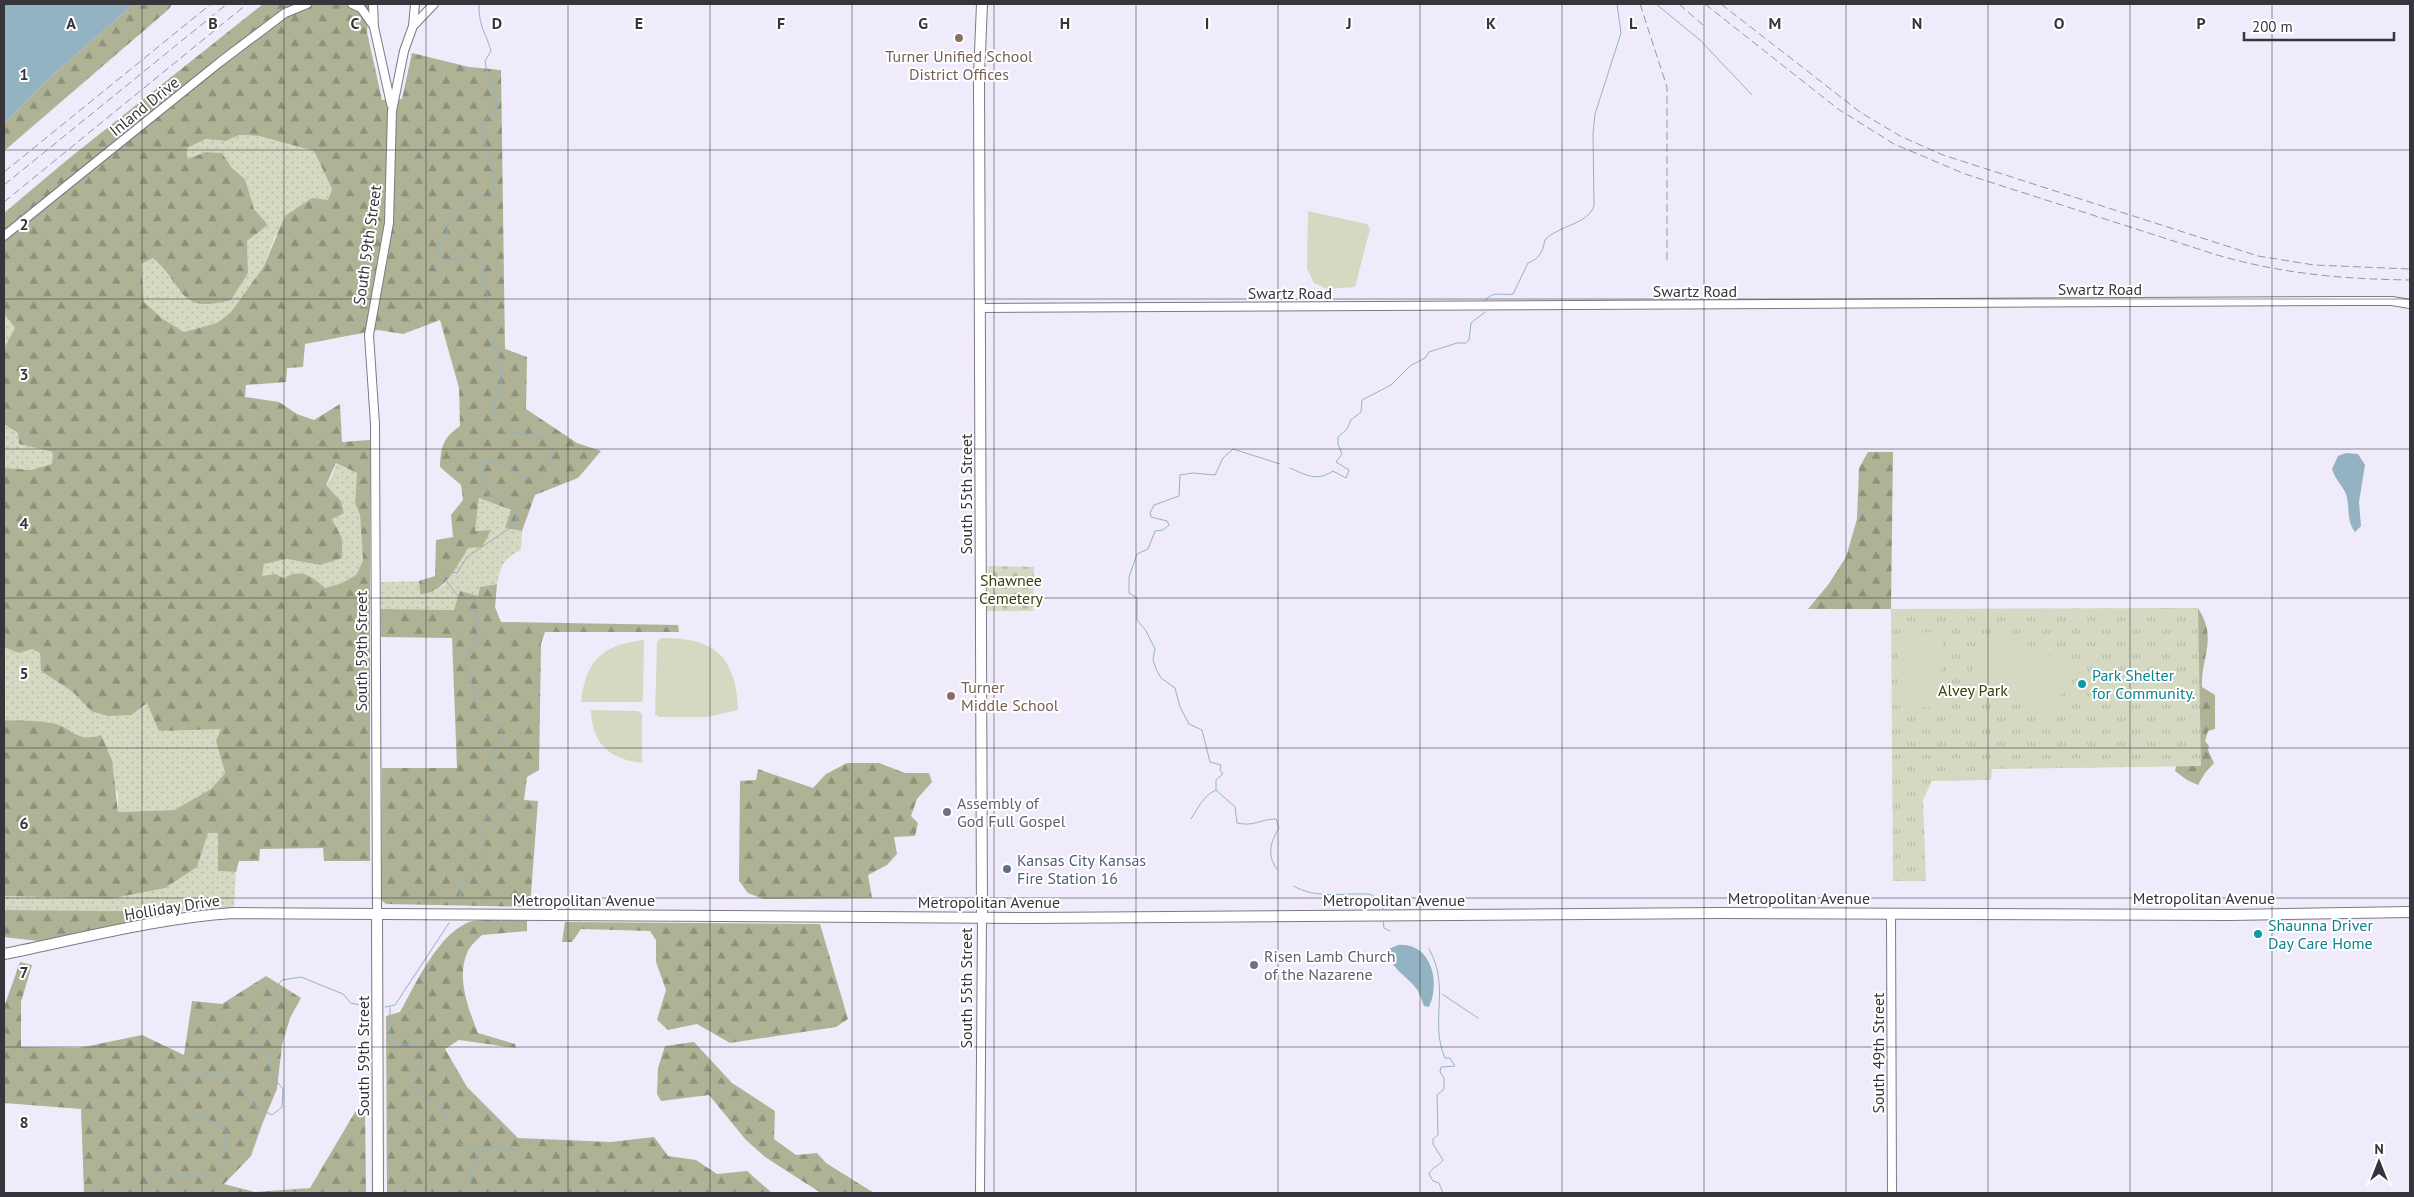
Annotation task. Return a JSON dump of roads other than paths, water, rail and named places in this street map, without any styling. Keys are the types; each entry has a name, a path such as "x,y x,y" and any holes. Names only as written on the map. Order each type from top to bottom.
{"main road":[{"name":"South 55th Street","path":"982,4 979,77 982,917"},
{"name":"Metropolitan Avenue","path":"377,913 982,917 1891,913 2231,915 2410,912"},
{"name":"Holliday Drive","path":"4,954 204,915 377,913"},
{"name":"South 59th Street","path":"377,913 378,1193"}],"street":[{"name":"Inland Drive","path":"4,236 220,62 285,13 307,4"},
{"name":"South 59th Street","path":"352,4 361,8 374,27"},
{"name":"South 59th Street","path":"373,4 374,27 392,111"},
{"name":"South 59th Street","path":"377,913 375,415 369,345 389,223 392,111 404,51 414,26 415,4"},
{"name":"South 59th Street","path":"414,26 434,4"},
{"name":"Swartz Road","path":"980,308 2348,301 2410,304"},
{"name":"South 49th Street","path":"1891,913 1892,1193"},
{"name":"South 55th Street","path":"980,1193 982,917"}],"water":[{"path":"4,4 134,4 47,80 4,124"},
{"path":"2346,453 2358,454 2365,465 2359,502 2361,526 2355,532 2350,523 2346,494 2332,469 2338,456"},
{"path":"1398,945 1409,946 1418,950 1430,966 1434,986 1429,1007 1424,1006 1418,991 1395,967 1389,956 1389,949"}],"waterway":[{"path":"1485,301 1494,294 1513,294 1528,263 1540,255 1545,240 1585,217 1594,206 1593,134 1595,114 1621,33 1617,4"},
{"path":"1656,4 1700,40 1752,95"},
{"path":"479,5 481,25 491,51 485,61 497,103 495,110 481,126 492,163 493,190 490,199 469,199 448,224 446,235 439,244 438,255 445,261 465,258 479,260 483,263 483,284 488,295 485,306"},
{"path":"1290,468 1306,475 1317,477 1333,471 1346,478 1349,470 1336,462 1342,454 1338,444 1338,437 1347,429 1351,420 1361,412 1362,400 1391,385 1410,366 1425,358 1429,352 1457,343 1466,343 1469,340 1471,323 1485,312"},
{"path":"458,903 463,884 486,859 485,843 476,833 490,814 503,807 508,801 504,781 500,774 491,767 495,749 503,740 501,728 480,712 471,680 465,668 466,655 475,646 478,630 475,613 462,601 444,578 447,571 457,573 467,557 516,524 517,509 514,502 489,495 483,483 482,475 485,462 502,465 510,468 516,475 533,478 548,466 553,447 546,438 504,431 493,419 495,401 501,384 500,361 494,341 498,324"},
{"path":"1277,869 1271,853 1272,843 1279,828 1276,819 1248,824 1237,823 1235,807 1216,790 1216,780 1223,774 1220,770 1221,765 1210,762 1202,730 1189,724 1180,707 1175,688 1161,678 1156,669 1153,660 1155,649 1146,631 1137,620 1137,598 1129,593 1129,577 1137,554 1148,549 1155,531 1163,530 1169,525 1167,521 1151,517 1150,513 1154,505 1179,496 1180,475 1193,473 1215,475 1223,458 1233,449 1280,464"},
{"path":"1191,819 1205,798 1216,790"},
{"path":"1294,886 1311,893 1320,894 1370,894 1377,899 1383,909"},
{"path":"1383,920 1384,928 1390,931"},
{"path":"385,1007 395,1005 449,923"},
{"path":"1429,949 1439,977 1439,1031 1441,1045 1445,1058 1450,1058 1455,1066 1441,1067 1440,1072 1444,1078 1444,1089 1437,1095 1438,1135 1433,1139 1433,1144 1443,1160 1429,1174 1433,1181 1439,1183 1443,1193"},
{"path":"145,1193 152,1172 183,1177 204,1174 217,1164 224,1149 227,1132 212,1121 188,1113 179,1101 180,1083 199,1075 224,1075 242,1088 254,1106 272,1115 282,1107 283,1089 271,1074 271,1055 253,1047 256,1030 268,1012 275,990 282,980 301,977 343,994 351,1003 369,1007"},
{"path":"1442,994 1478,1018"},
{"path":"390,1007 390,1040 395,1045 418,1044 422,1049 423,1059 411,1086 421,1091 441,1107 446,1115 446,1123 460,1144 480,1152 498,1146 521,1152"},
{"path":"474,1193 470,1177 479,1152"}],"railway":[{"path":"4,172 211,4"},
{"path":"4,185 227,4"},
{"path":"4,202 247,4"},
{"path":"1640,4 1667,87 1667,262"},
{"path":"1679,4 1703,25"},
{"path":"1705,4 1838,109 1894,144 1965,174 2217,255 2265,267 2313,274 2410,280"},
{"path":"1721,4 1860,112 1900,136 1943,155 2258,256 2314,265 2410,269"}],"place":[{"name":"Turner Unified School District Offices","path":"959,38"},
{"name":"Park Shelter for Community.","path":"2082,684"},
{"name":"Turner Middle School","path":"951,696"},
{"name":"Assembly of God Full Gospel","path":"947,812"},
{"name":"Kansas City Kansas Fire Station 16","path":"1007,869"},
{"name":"Shaunna Driver Day Care Home","path":"2258,934"},
{"name":"Risen Lamb Church of the Nazarene","path":"1254,965"}],"park label":[{"name":"Shawnee Cemetery","path":"1011,589"},
{"name":"Alvey Park","path":"1973,690"}]}
